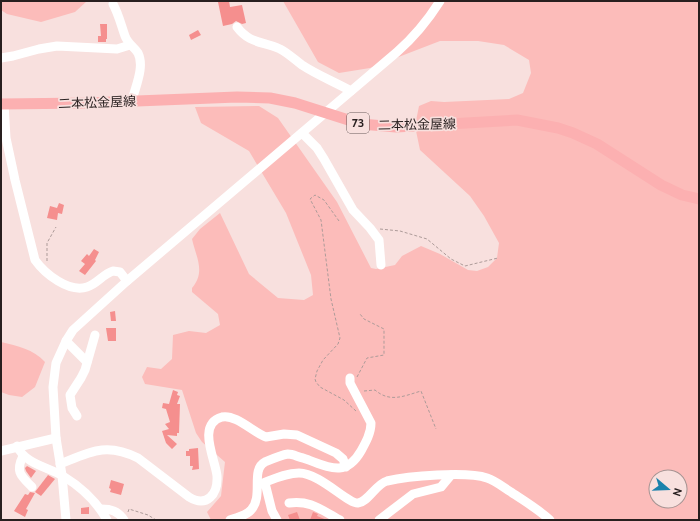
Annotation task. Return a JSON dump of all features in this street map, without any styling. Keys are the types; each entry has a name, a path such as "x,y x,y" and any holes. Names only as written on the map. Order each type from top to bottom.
{"main road":[{"name":"二本松金屋線","path":"2,104 237,97 270,98 295,103 361,124 381,126 396,127 517,120 573,133 597,144 661,186 682,195 699,199"}],"street":[{"path":"66,520 62,475 53,414 53,376 56,363 66,340 73,330 127,281 327,113 351,90 407,43 431,15 440,1"},
{"path":"113,4 125,35 130,45 137,52 140,61 140,71 132,101"},
{"path":"237,27 247,38 257,43 280,49 303,66 351,90"},
{"path":"1,58 57,46 117,49 130,45"},
{"path":"2,104 6,138 18,194 39,266 58,281 74,288 87,287 113,271 120,272 127,281"},
{"path":"302,133 317,148 352,210 370,228 379,240 381,265"},
{"path":"77,416 72,408 70,395 81,378 95,335"},
{"path":"66,340 87,362"},
{"path":"277,520 272,511 258,472 261,465 276,458 292,455 329,467 346,467 351,464 359,454 366,442 371,428 371,422 358,400 350,383 350,378"},
{"path":"60,464 102,449 128,454 138,458 189,497 199,502 203,501 213,494 217,481 216,469 209,442 210,430 215,422 222,417 242,422 266,437 284,434 296,435 336,453 343,459 346,467"},
{"path":"2,450 56,438"},
{"path":"17,446 23,456 62,475 80,488 97,504 108,520"},
{"path":"23,456 19,469 20,474 32,487"},
{"path":"230,520 244,515 252,509 262,484 284,475 303,473 319,479 351,501 357,503 385,482 417,477 451,475 478,476 496,482 543,513 550,520"},
{"path":"379,520 413,494 437,489 444,484 451,475"},
{"path":"288,503 309,503 340,520"},
{"path":"101,509 112,510 126,516"}],"path":[{"path":"339,221 324,200 315,195 310,199 321,220 331,299 340,338 338,344 323,360 314,379 320,387 344,400 360,416"},
{"path":"47,272 46,243 56,227"},
{"path":"370,228 400,231 427,239 451,259 465,266 498,258"},
{"path":"350,378 356,379 367,358 384,355 384,329 364,319 360,314"},
{"path":"355,392 375,390 388,398 421,391 436,429"},
{"path":"126,516 129,510 148,515 156,520"}],"shaded area":[{"path":"1,1 87,1 75,12 41,22 7,14 1,10"},
{"path":"283,1 699,1 699,520 211,520 207,512 221,496 225,462 202,442 196,433 182,390 145,384 142,377 147,367 161,369 172,359 173,335 189,331 206,333 220,325 218,314 192,292 192,288 198,276 199,264 192,239 200,229 220,213 249,274 278,298 304,300 313,295 311,275 286,213 249,151 201,123 195,107 259,106 278,118 337,202 371,268 376,269 395,265 402,256 421,246 440,254 468,270 477,271 488,267 497,258 499,243 484,216 470,196 420,150 415,126 419,106 431,101 444,102 509,99 523,93 531,73 529,60 504,45 478,41 440,41 370,68 339,73 318,62"},
{"path":"1,342 30,351 45,362 35,387 22,397 1,392"}],"building":[{"path":"229,1 230,7 242,5 246,23 242,24 236,21 232,24 223,26 218,2"},
{"path":"100,24 107,24 106,42 98,42 98,36 101,36"},
{"path":"198,30 201,35 191,40 189,35"},
{"path":"59,203 64,205 62,214 58,213 57,220 47,218 50,206 57,208"},
{"path":"94,249 99,252 95,260 96,261 85,275 79,271 85,264 81,261 87,254 89,256"},
{"path":"115,311 116,321 111,321 110,312"},
{"path":"106,328 116,328 116,341 108,341"},
{"path":"173,390 178,392 177,395 180,396 177,404 180,404 179,433 177,433 177,436 167,435 177,444 172,449 166,443 162,431 169,429 165,424 170,422 166,409 162,408 163,403 169,404"},
{"path":"198,448 199,469 192,470 193,466 190,466 190,456 186,456 186,451 189,451 189,449"},
{"path":"27,466 36,471 31,478 25,468"},
{"path":"48,475 55,479 41,496 35,492"},
{"path":"111,480 124,484 121,495 110,492 111,489 109,488"},
{"path":"30,492 35,493 26,509 28,510 25,517 14,511 25,494 28,495"},
{"path":"89,507 89,514 81,514 81,508"},
{"path":"297,512 300,520 290,520 288,515"},
{"path":"313,512 318,514 317,516 327,520 310,520"}]}
